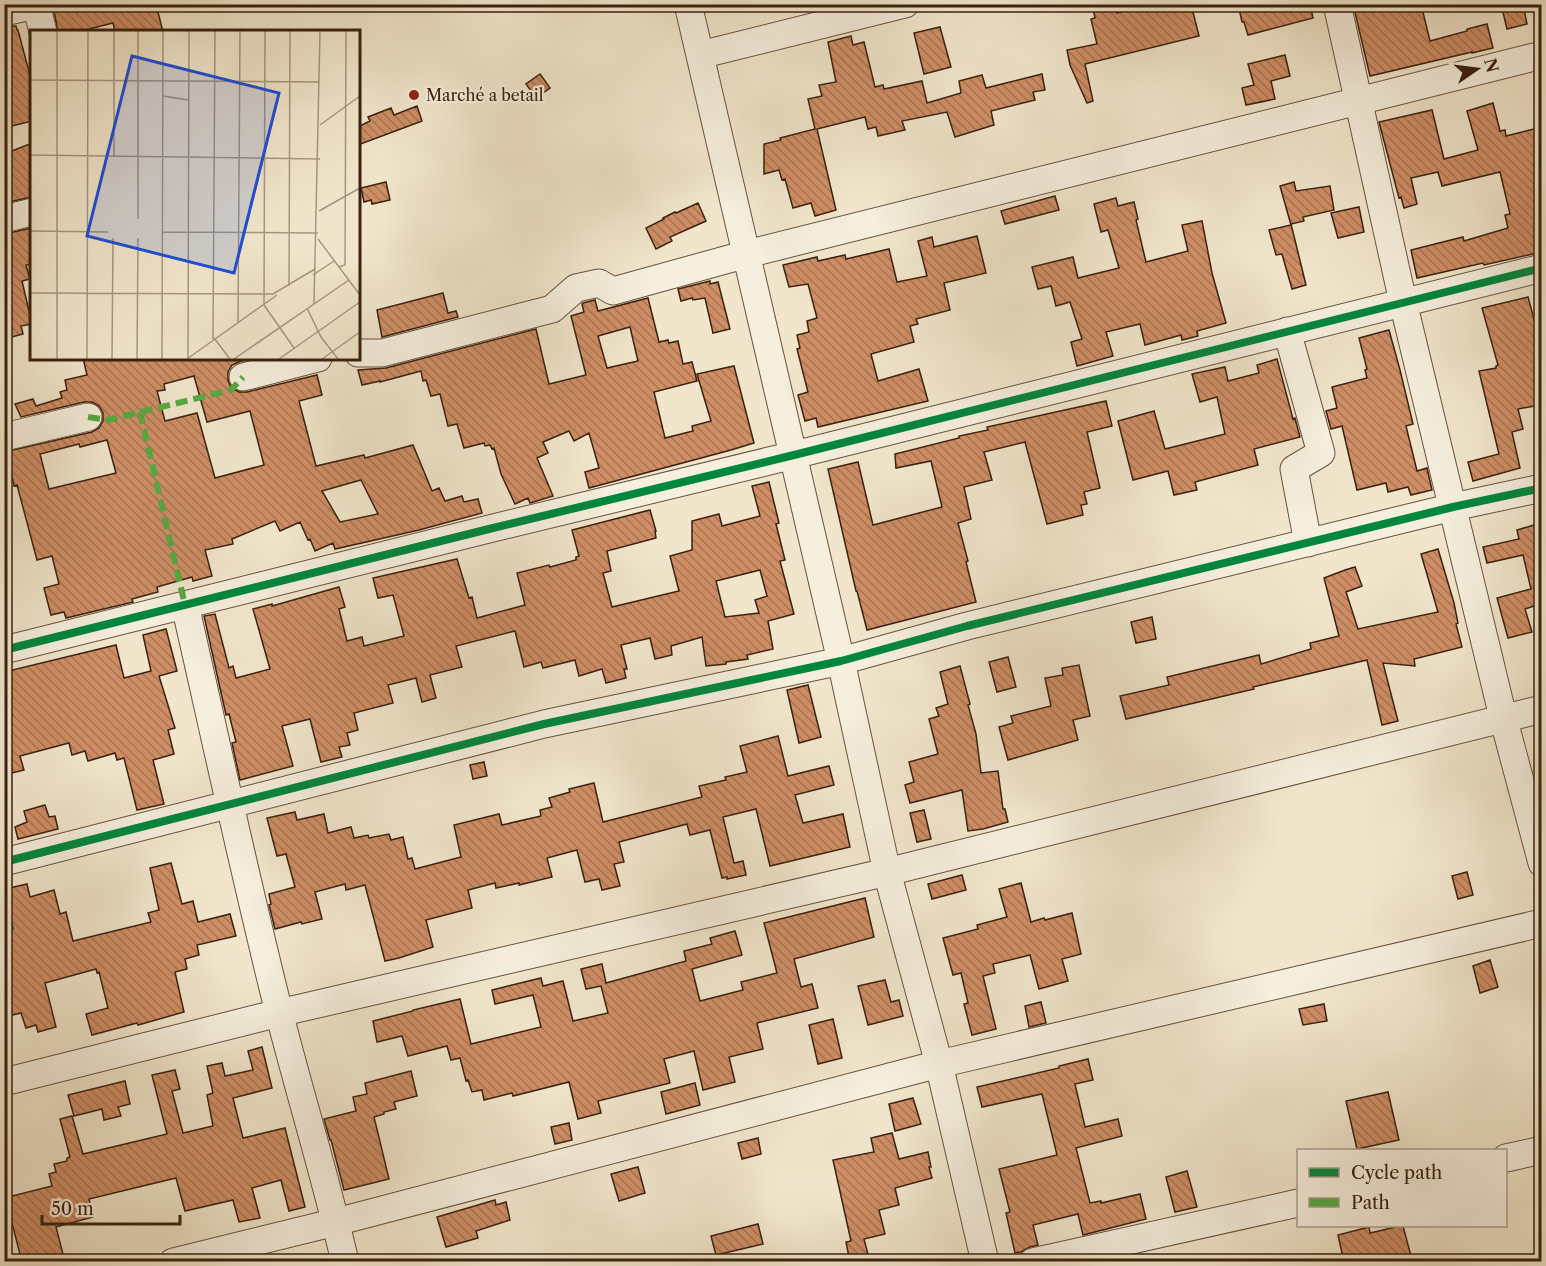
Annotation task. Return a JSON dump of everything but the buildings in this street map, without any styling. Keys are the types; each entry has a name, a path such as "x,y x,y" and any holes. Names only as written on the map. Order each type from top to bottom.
{"street":[{"path":"688,4 794,455 887,872 939,1064 985,1262"},
{"path":"700,55 905,4"},
{"path":"1337,4 1403,302 1503,717 1542,863"},
{"path":"4,12 37,5 43,30"},
{"path":"360,353 382,353 552,309 576,288 599,283 613,291 747,254 1542,55"},
{"path":"4,219 30,212"},
{"path":"4,650 1542,268"},
{"path":"1287,331 1321,453 1293,469 1308,543"},
{"path":"243,377 310,360"},
{"path":"4,437 88,417"},
{"path":"4,862 544,724 841,661 967,626 1453,507 1542,488"},
{"path":"186,605 279,1013 345,1262"},
{"path":"4,1082 279,1013 887,872 1542,709"},
{"path":"173,1262 336,1222 939,1064 1542,923"},
{"path":"1507,1158 1542,1150"},
{"path":"1033,1262 1297,1203"}],"marked path":[{"path":"88,417 108,420 231,390 243,377"},
{"path":"140,412 185,605"}],"cycle path":[{"path":"4,650 1542,268"},
{"path":"4,862 544,724 841,661 967,626 1453,507 1542,488"}],"place":[{"name":"Marché a betail","path":"414,95"}]}
